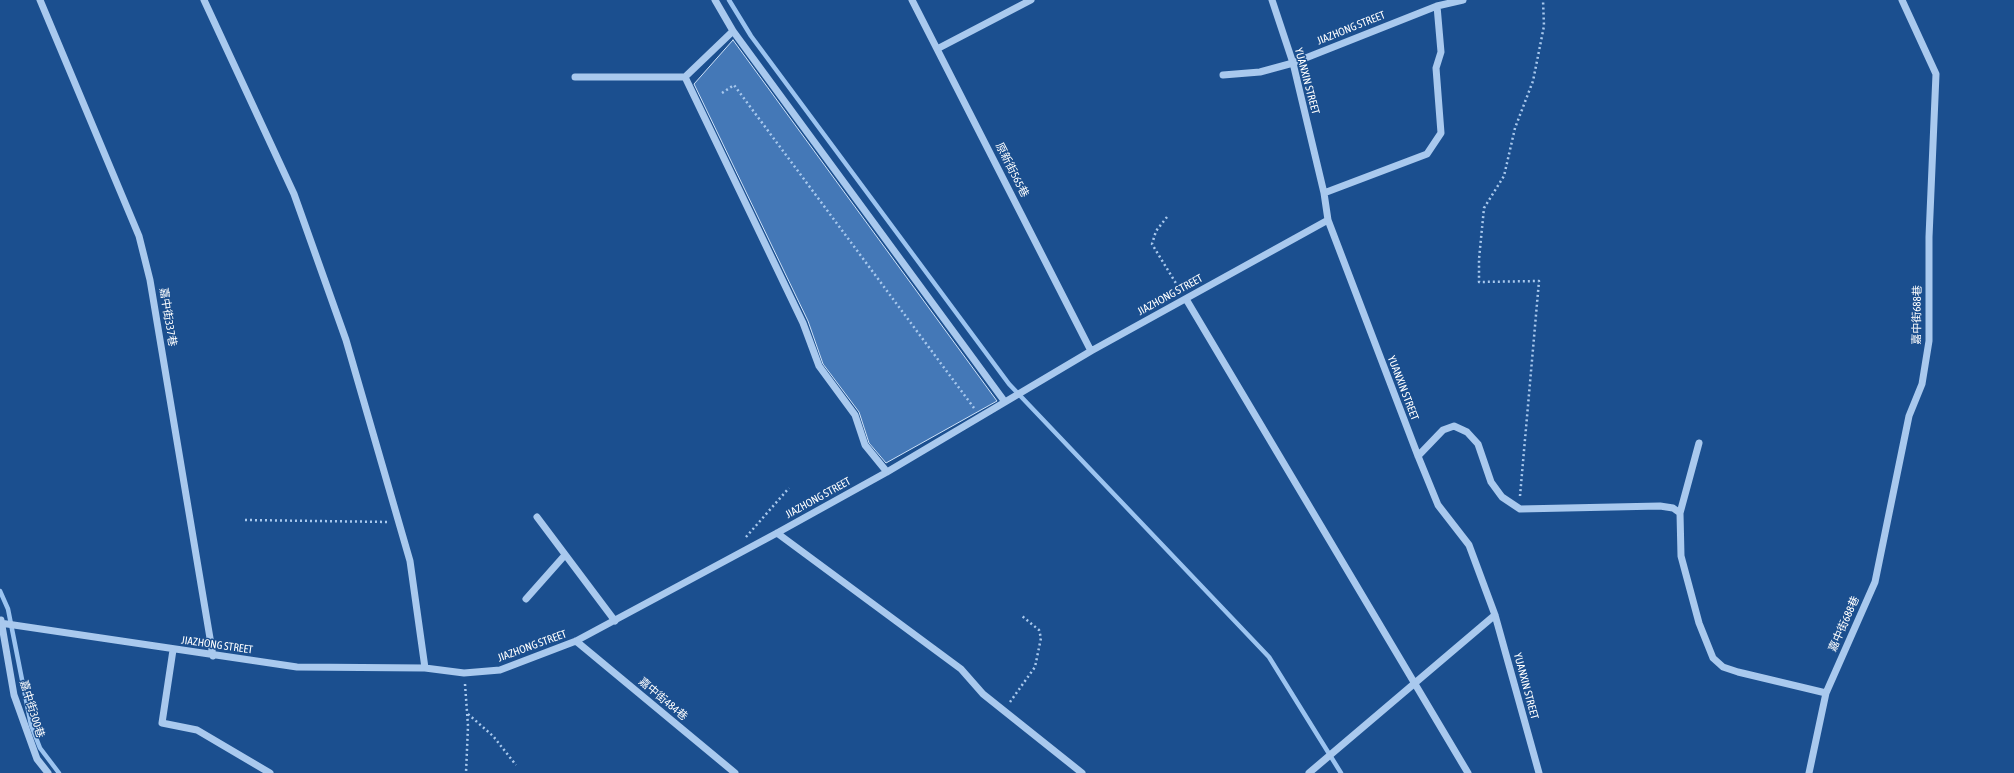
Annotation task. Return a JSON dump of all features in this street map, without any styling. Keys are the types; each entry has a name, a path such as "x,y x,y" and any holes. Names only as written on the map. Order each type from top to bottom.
{"street":[{"name":"嘉中街337巷","path":"40,0 139,236 150,280 213,656"},
{"path":"204,0 294,194 346,340 410,561 425,668"},
{"path":"715,0 733,31 1005,402"},
{"name":"原新街565巷","path":"912,0 1092,351"},
{"path":"937,49 1031,0"},
{"name":"YUANXIN STREET","path":"1272,0 1292,63 1324,194 1328,220 1438,505 1469,545 1495,615 1539,773"},
{"name":"JIAZHONG STREET","path":"1223,75 1260,72 1292,63 1437,6 1463,0"},
{"name":"嘉中街688巷","path":"1809,773 1826,693 1875,582 1909,416 1922,384 1929,342 1929,238 1936,74 1902,0"},
{"path":"1324,194 1427,154 1441,133 1436,68 1441,52 1437,6"},
{"path":"575,77 685,77 733,31"},
{"path":"685,77 803,323 819,366 855,415 865,445 887,472"},
{"name":"JIAZHONG STREET","path":"1,622 173,650 297,667 425,668 464,673 500,670 576,642 777,533 887,472 1092,351 1328,220"},
{"path":"1186,299 1468,773"},
{"path":"1418,456 1443,430 1454,426 1467,432 1478,444 1491,482 1502,497 1520,509 1660,506 1673,508 1680,513"},
{"path":"1699,443 1680,513 1681,556 1699,623 1713,658 1723,667 1738,672 1826,693"},
{"path":"537,517 615,621"},
{"path":"777,533 960,669 983,694 1082,773"},
{"path":"526,599 565,555"},
{"path":"1309,773 1495,615"},
{"name":"嘉中街300巷","path":"1,622 14,695 37,759 48,773"},
{"name":"嘉中街484巷","path":"576,642 735,773"},
{"path":"173,650 162,723 197,730 270,773"}],"path":[{"path":"1520,509 1521,473 1533,362 1539,281 1479,282 1479,259 1484,208 1504,176 1515,128 1533,81 1544,26 1543,0"},
{"path":"722,93 734,85 981,416"},
{"path":"1167,217 1156,231 1152,244 1186,299"},
{"path":"743,539 789,488"},
{"path":"245,520 399,523"},
{"path":"1003,710 1035,667 1042,638 1039,630 1022,616"},
{"path":"464,673 467,713 466,773"},
{"path":"467,713 493,736 516,765"}],"building":[{"path":"733,40 997,401 886,463 869,443 859,412 823,364 808,321 694,84"}],"waterway":[{"path":"729,0 751,36 1009,384 1269,657 1341,773"},
{"path":"0,591 8,609 31,725 40,748 59,773"}]}
